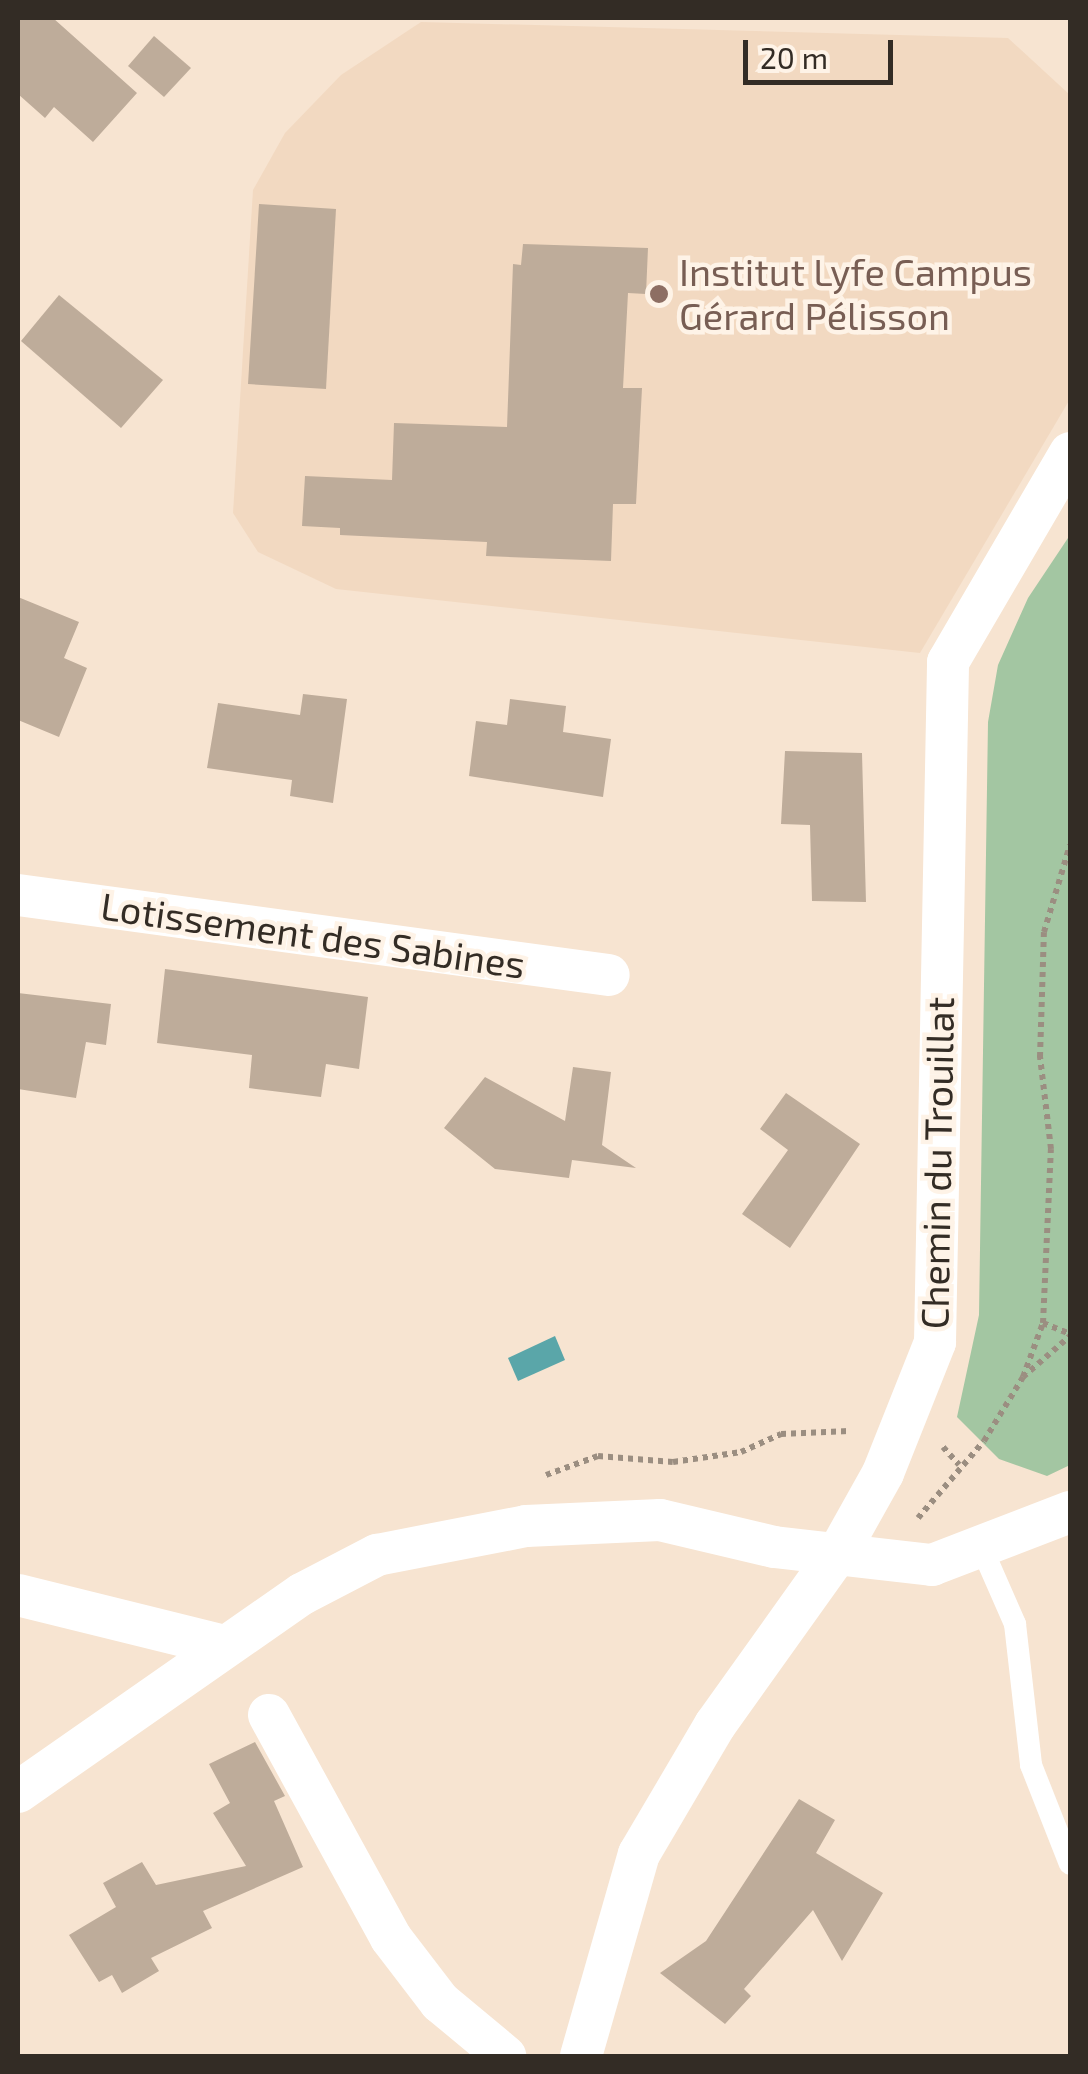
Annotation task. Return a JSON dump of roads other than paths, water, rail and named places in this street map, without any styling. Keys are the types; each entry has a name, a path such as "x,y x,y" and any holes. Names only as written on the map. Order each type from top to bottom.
{"street":[{"name":"Chemin du Trouillat","path":"581,2056 639,1854 715,1725 840,1550 883,1473 935,1342 948,662 1070,453"},
{"name":"Lotissement des Sabines","path":"18,895 609,975"},
{"path":"18,1792 224,1646 377,1556 513,1528 660,1520 774,1547 840,1550 884,1565 932,1565 983,1551 1070,1512"},
{"path":"18,1595 224,1646"},
{"path":"268,1715 391,1938 440,2002 505,2056"}],"lane":[{"path":"983,1551 1015,1624 1032,1765 1070,1864"}],"water":[{"path":"555,1336 565,1360 518,1381 508,1358"}],"place":[{"name":"Institut Lyfe Campus Gérard Pélisson","path":"659,294"}]}
